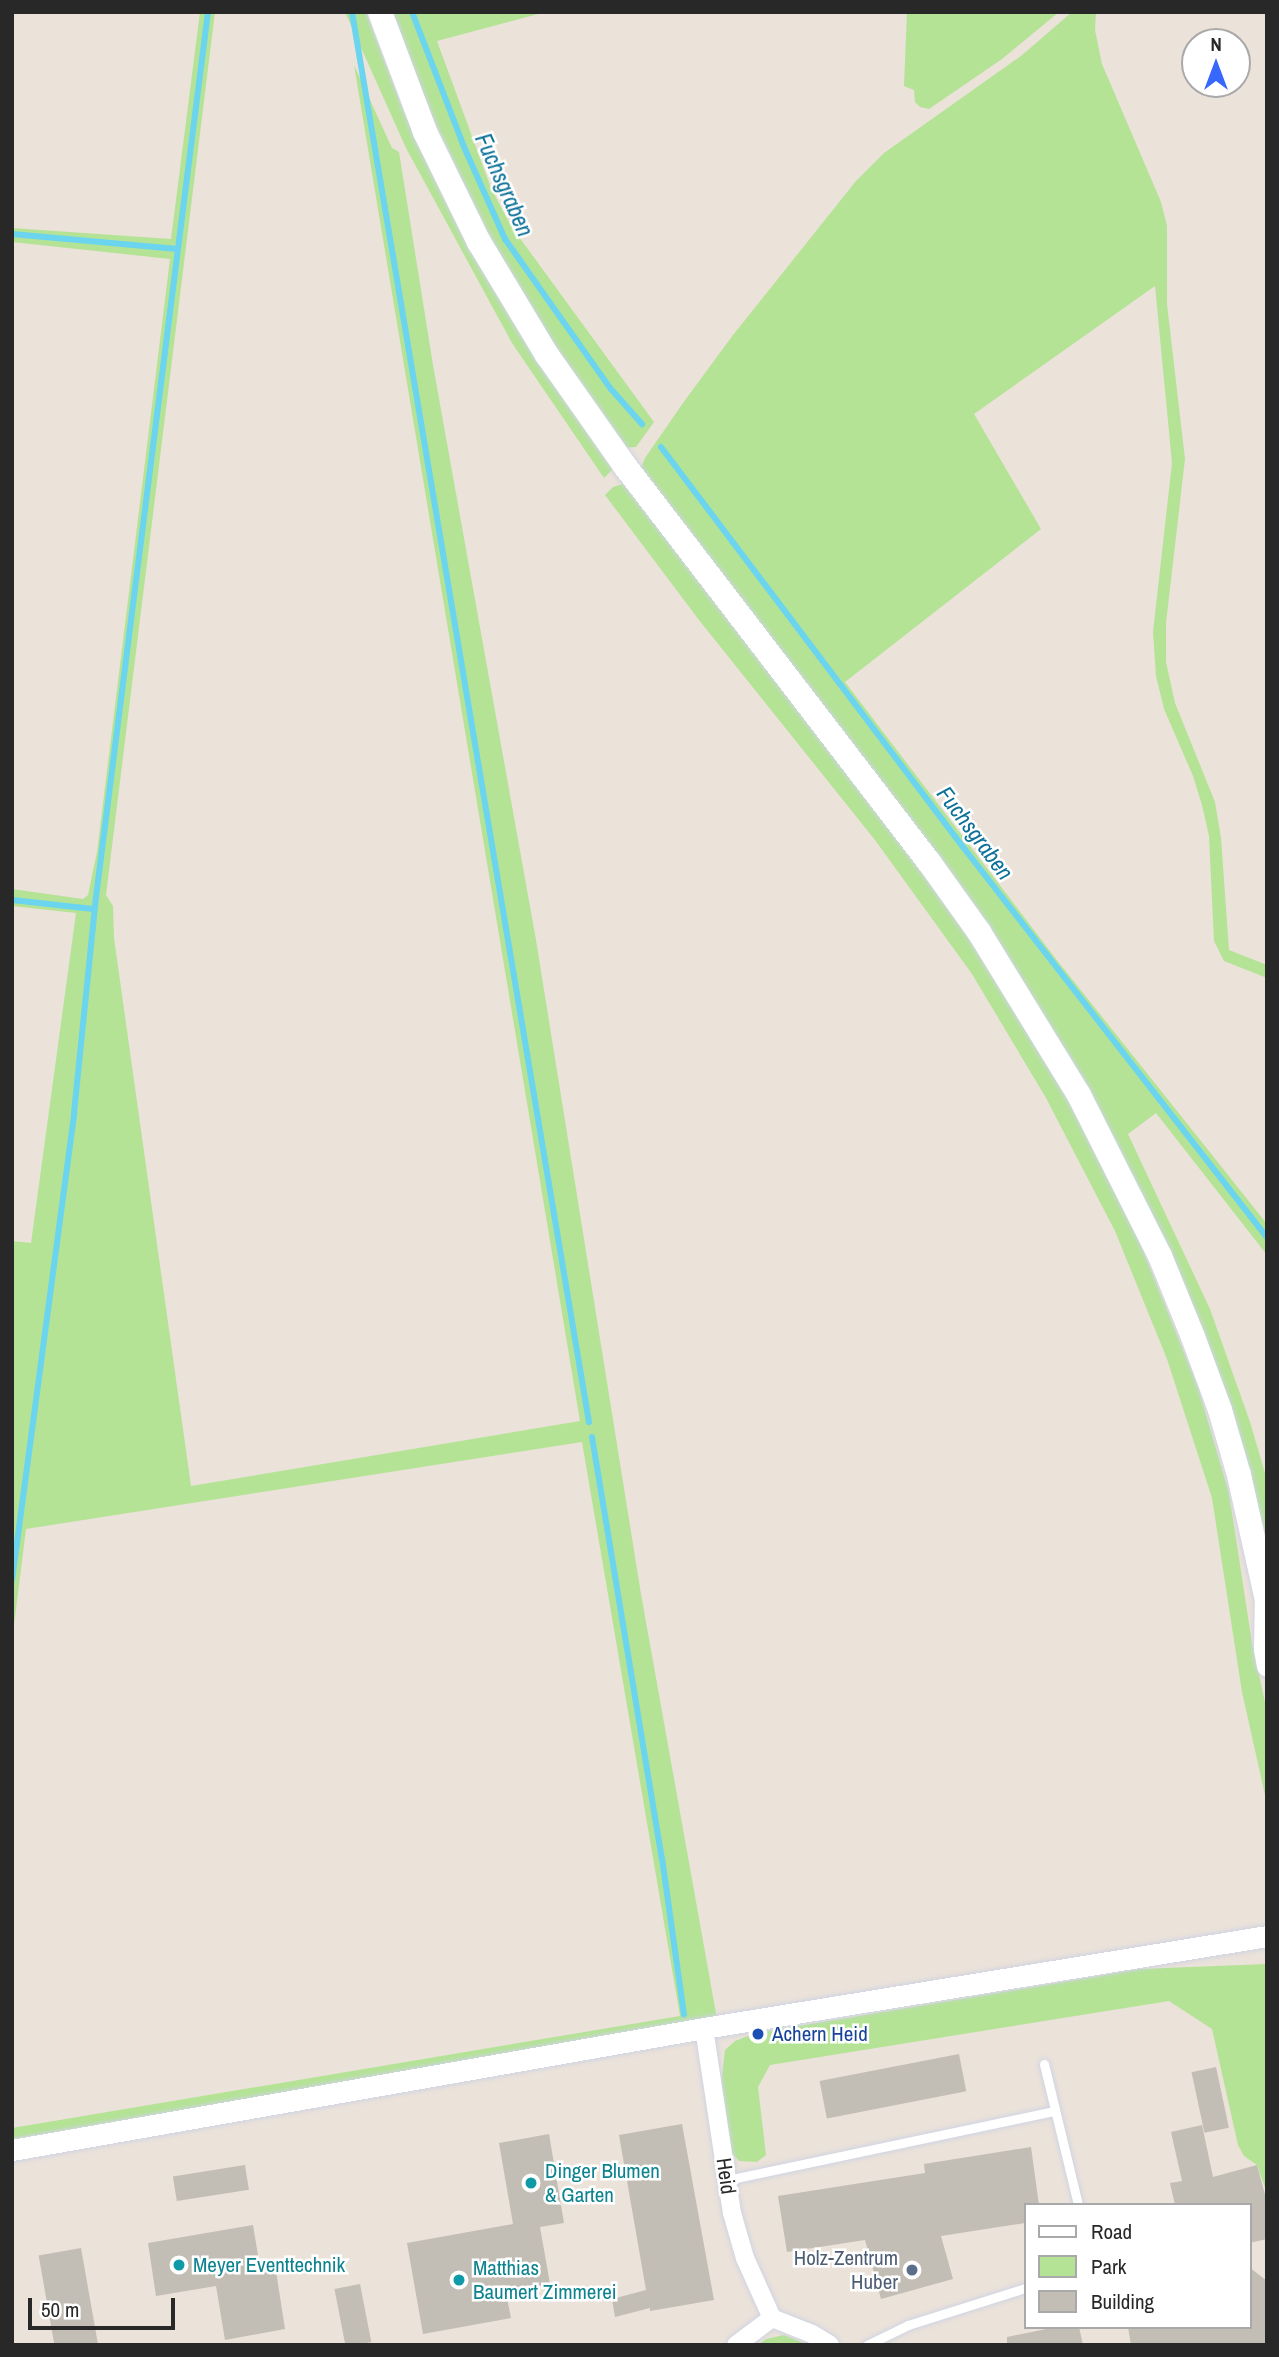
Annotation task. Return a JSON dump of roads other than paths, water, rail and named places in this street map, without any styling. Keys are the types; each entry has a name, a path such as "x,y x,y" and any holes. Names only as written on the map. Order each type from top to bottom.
{"main road":[{"path":"380,12 425,132 479,242 547,355 684,543 929,862 979,932 1079,1095 1160,1256 1198,1349 1239,1475 1266,1596"}],"street":[{"path":"1266,1596 1264,1649 1267,1666"},
{"path":"12,2150 704,2028 1258,1939"},
{"name":"Heid","path":"704,2028 732,2213 745,2258 772,2318"},
{"path":"736,2345 772,2318 812,2333 831,2345"}],"lane":[{"path":"1044,2064 1077,2203"},
{"path":"727,2180 1054,2111"},
{"path":"867,2345 908,2325 1024,2288"}],"waterway":[{"path":"12,1580 74,1113 96,897 208,12"},
{"path":"352,12 589,1422"},
{"name":"Fuchsgraben","path":"412,12 464,147 505,239 611,389 642,424"},
{"path":"12,234 177,249"},
{"name":"Fuchsgraben","path":"661,447 963,847 1267,1238"},
{"path":"12,900 94,909"},
{"path":"592,1437 662,1858 684,2014"}],"place":[{"name":"Achern Heid","path":"758,2034"},
{"name":"Dinger Blumen & Garten","path":"531,2183"},
{"name":"Meyer Eventtechnik","path":"179,2265"},
{"name":"Holz-Zentrum Huber","path":"912,2270"},
{"name":"Matthias Baumert Zimmerei","path":"459,2280"}]}
